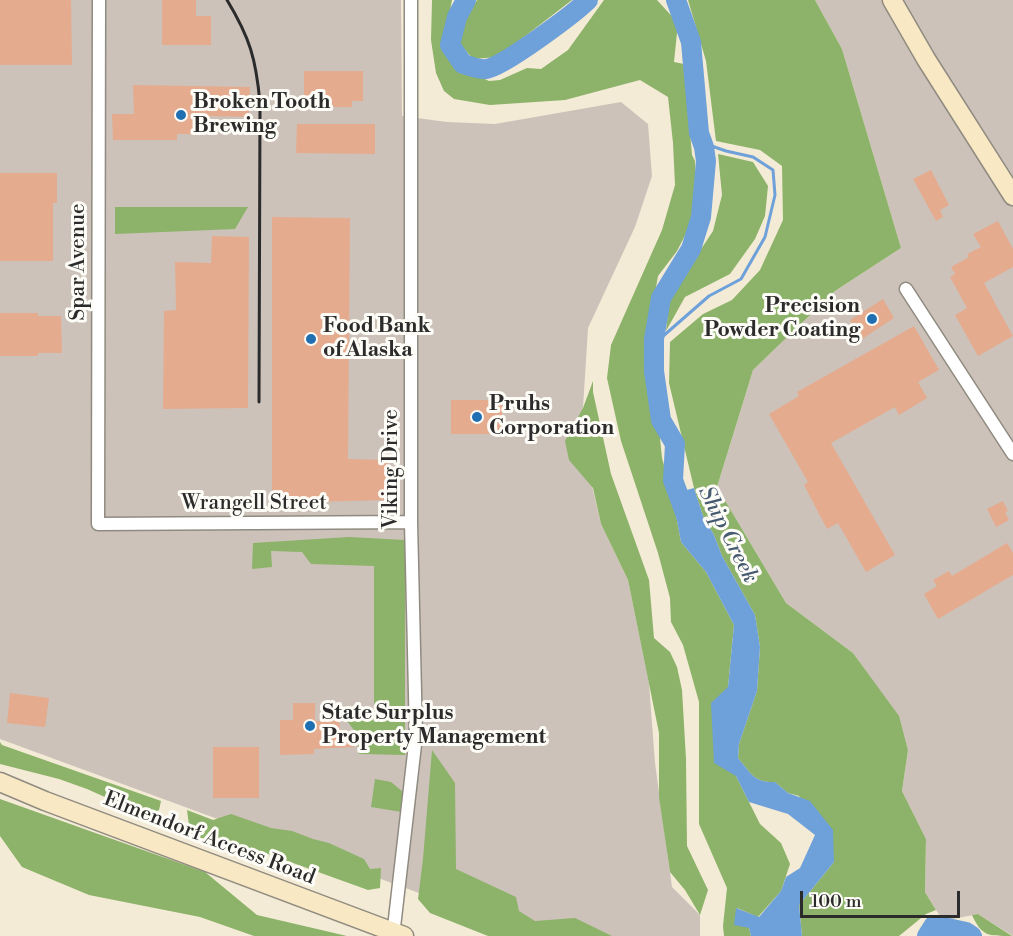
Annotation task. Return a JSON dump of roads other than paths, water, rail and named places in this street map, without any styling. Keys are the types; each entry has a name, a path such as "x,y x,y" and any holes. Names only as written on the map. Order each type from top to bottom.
{"street":[{"name":"Spar Avenue","path":"98,524 99,0"},
{"name":"Viking Drive","path":"397,935 416,736 411,522 411,0"},
{"path":"892,0 1013,196"},
{"path":"906,289 1011,447"},
{"name":"Wrangell Street","path":"98,524 411,522"},
{"name":"Elmendorf Access Road","path":"0,782 397,935"}],"water":[{"path":"694,488 703,516 722,556 755,615 760,647 757,691 739,744 738,758 757,779 775,782 788,793 810,801 833,830 834,862 799,905 802,936 751,936 749,928 734,925 736,908 759,917 781,891 786,877 800,868 815,835 788,814 749,802 736,776 714,763 711,703 728,687 734,625 706,572 681,542 672,494"}],"waterway":[{"name":"Ship Creek","path":"466,0 457,17 450,45 463,64 484,69 495,66 522,50 588,0"},
{"name":"Ship Creek","path":"676,0 691,42 699,133 706,161 701,217 691,249 661,298 654,339 654,371 661,420 675,444 673,480 687,518"},
{"path":"654,344 709,296 741,279 765,237 775,195 773,170 753,157 703,143"},
{"name":"Ship Creek","path":"927,936 934,925 966,932 972,936"}],"railway":[{"path":"227,0 251,49 260,103 259,402"}],"place":[{"name":"Broken Tooth Brewing","path":"181,115"},
{"name":"Precision Powder Coating","path":"872,319"},
{"name":"Food Bank of Alaska","path":"311,339"},
{"name":"Pruhs Corporation","path":"477,417"},
{"name":"State Surplus Property Management","path":"310,726"}]}
